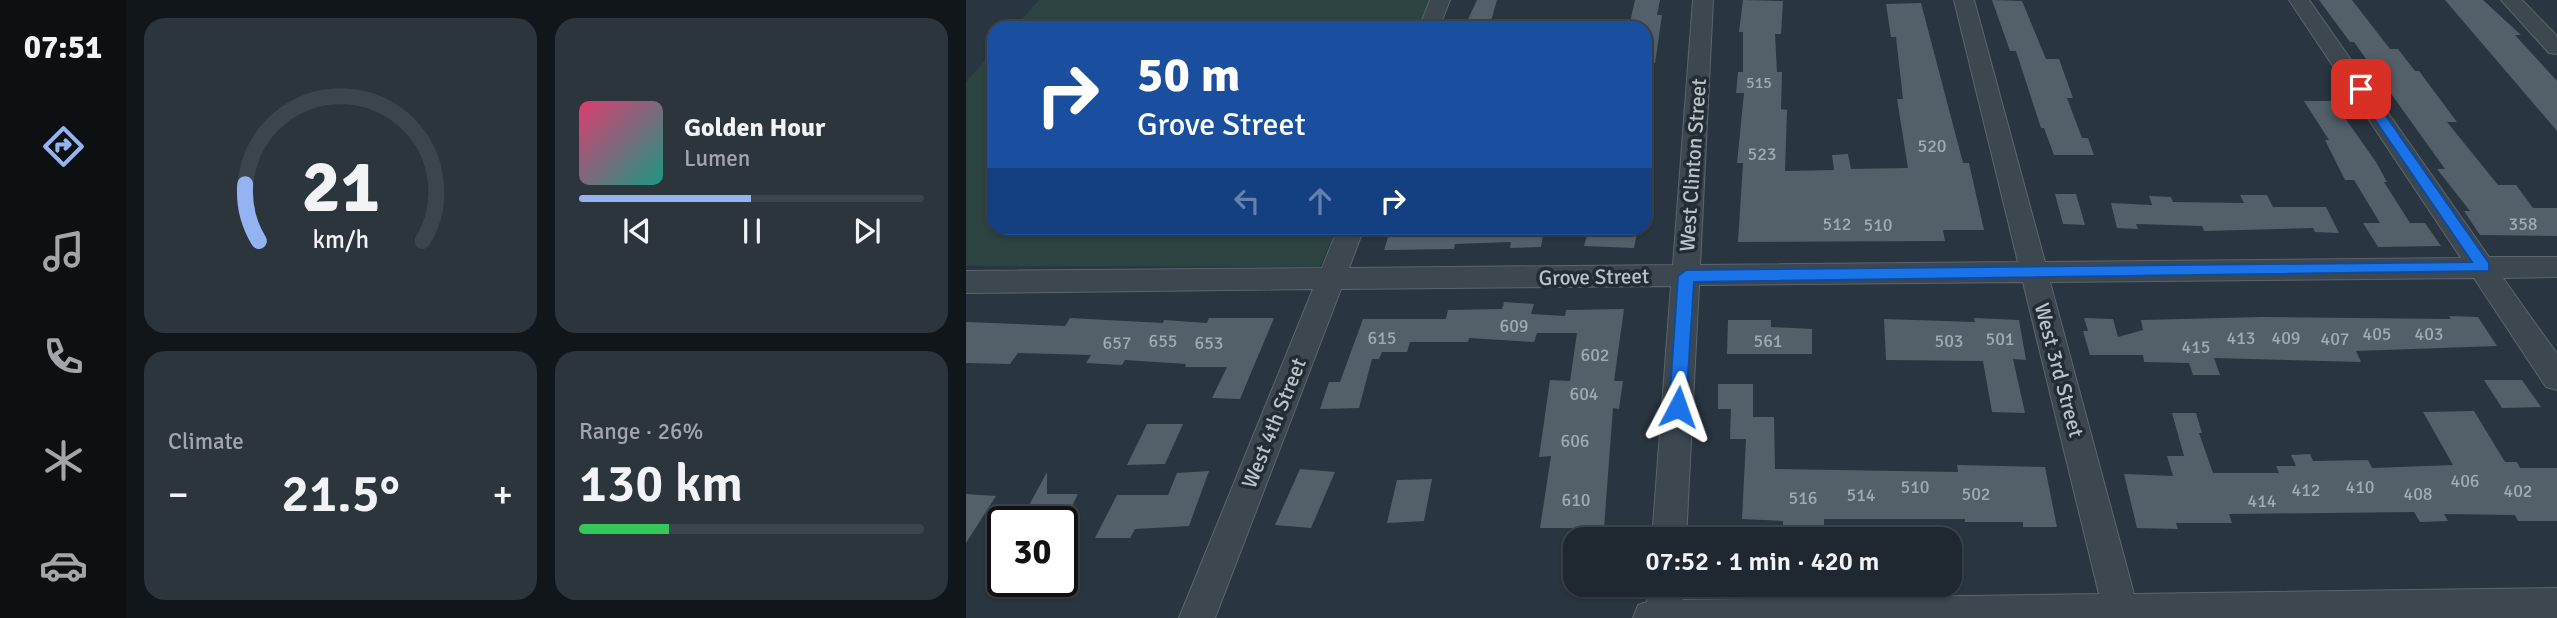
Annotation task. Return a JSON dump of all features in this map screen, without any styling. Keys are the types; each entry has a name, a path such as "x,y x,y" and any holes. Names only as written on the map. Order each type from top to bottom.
{"street":[{"path":"1432,21 1440,0"},
{"name":"West Clinton Street","path":"1670,527 1703,0"},
{"name":"West 3rd Street","path":"1964,0 2122,616"},
{"path":"2299,0 2484,267 2557,378"},
{"path":"2511,0 2557,48"},
{"name":"West 4th Street","path":"1197,618 1348,235"},
{"name":"Grove Street","path":"966,282 1330,281 2557,267"},
{"path":"1664,618 1665,597"},
{"path":"1650,618 2122,616 2557,606"}],"green space":[{"path":"1039,0 1429,0 1421,21 1020,21"},
{"path":"987,58 987,235 1333,235 1320,267 966,266 966,82"}],"building":[{"path":"1477,0 1497,0 1491,21 1467,21"},
{"path":"1635,0 1660,0 1657,15 1662,15 1655,63 1652,63 1652,21 1630,21"},
{"path":"1743,0 1783,1 1781,34 1775,34 1777,72 1782,72 1781,109 1787,110 1785,171 1834,170 1832,155 1848,154 1851,169 1908,168 1897,99 1903,99 1896,37 1891,37 1886,4 1921,3 1963,163 1969,163 1984,230 1943,230 1945,241 1738,242 1743,163 1737,163 1744,93 1736,93 1738,72 1743,72 1743,32 1739,32"},
{"path":"1992,0 2022,1 2046,59 2059,59 2073,98 2067,98 2082,138 2088,138 2094,155 2054,155 2044,128 2041,128 2016,51 2010,51"},
{"path":"2319,0 2352,0 2390,49 2398,49 2415,71 2419,71 2457,122 2447,122 2498,185 2516,185 2533,208 2557,208 2557,236 2480,235 2464,211 2470,211 2437,169 2445,169 2354,42 2350,42"},
{"path":"2445,0 2483,0 2521,35 2515,35 2557,81 2557,131"},
{"path":"2304,101 2333,101 2376,162 2387,182 2384,182 2410,223 2425,223 2441,246 2378,247 2363,223 2380,223 2354,180 2345,180 2325,140 2329,140"},
{"path":"2055,194 2076,194 2085,225 2063,224"},
{"path":"2240,195 2267,195 2273,207 2326,207 2339,233 2315,232 2313,228 2204,231 2202,226 2136,224 2138,229 2117,228 2111,203 2152,205 2149,196 2171,197 2173,202 2244,203"},
{"path":"1389,235 1543,235 1541,247 1510,248 1511,242 1455,244 1454,249 1384,250"},
{"path":"1587,235 1637,235 1634,248 1584,246"},
{"path":"1504,302 1534,304 1531,314 1565,316 1566,310 1624,309 1614,381 1623,381 1619,409 1613,408 1604,527 1540,528 1551,456 1539,457 1550,380 1570,381 1577,333 1537,333 1534,342 1469,338 1468,342 1410,342 1407,352 1382,352 1379,359 1372,359 1359,408 1320,409 1329,382 1340,382 1363,319 1446,319 1448,310 1502,309"},
{"path":"2449,316 2478,317 2497,346 2356,351 2361,362 2214,358 2220,375 2193,375 2189,363 2144,362 2143,355 2090,355 2083,331 2088,331 2084,318 2113,319 2118,337 2143,330 2141,320 2263,317 2451,319"},
{"path":"1070,318 1207,323 1209,318 1274,318 1240,399 1212,398 1227,367 1185,367 1186,364 1125,360 1122,365 1086,363 1091,355 1018,353 1010,364 966,363 966,322 1065,326"},
{"path":"1974,318 2019,320 2026,360 2013,359 2025,413 1992,412 1983,361 1886,360 1884,319 1975,322"},
{"path":"1728,320 1771,320 1771,327 1812,329 1812,354 1727,354"},
{"path":"2484,380 2522,380 2541,407 2502,408"},
{"path":"1718,384 1753,384 1753,417 1774,417 1775,469 1958,472 1957,465 2045,467 2057,527 2023,527 2023,522 1965,522 1965,519 1824,519 1824,527 1783,526 1783,521 1742,519 1746,439 1730,439 1731,409 1718,409"},
{"path":"2474,411 2505,462 2517,462 2520,468 2557,468 2557,521 2518,521 2515,515 2444,514 2448,521 2420,522 2414,512 2229,514 2232,523 2176,523 2178,529 2137,528 2124,474 2173,476 2167,456 2184,456 2172,413 2196,413 2202,433 2199,433 2213,473 2279,473 2276,466 2296,466 2291,455 2310,454 2313,461 2368,460 2372,468 2453,465 2423,412"},
{"path":"1147,424 1183,424 1165,464 1127,465"},
{"path":"1300,469 1335,472 1311,528 1275,525"},
{"path":"1209,471 1189,526 1135,529 1130,538 1095,538 1117,495 1168,495 1177,473"},
{"path":"1047,472 1047,494 1078,494 1072,506 1029,506"},
{"path":"1432,479 1424,521 1387,523 1397,480"},
{"path":"966,494 996,496 987,506 966,543"}],"route":[{"path":"1678,407 1686,276 2484,267 2361,89"}]}
